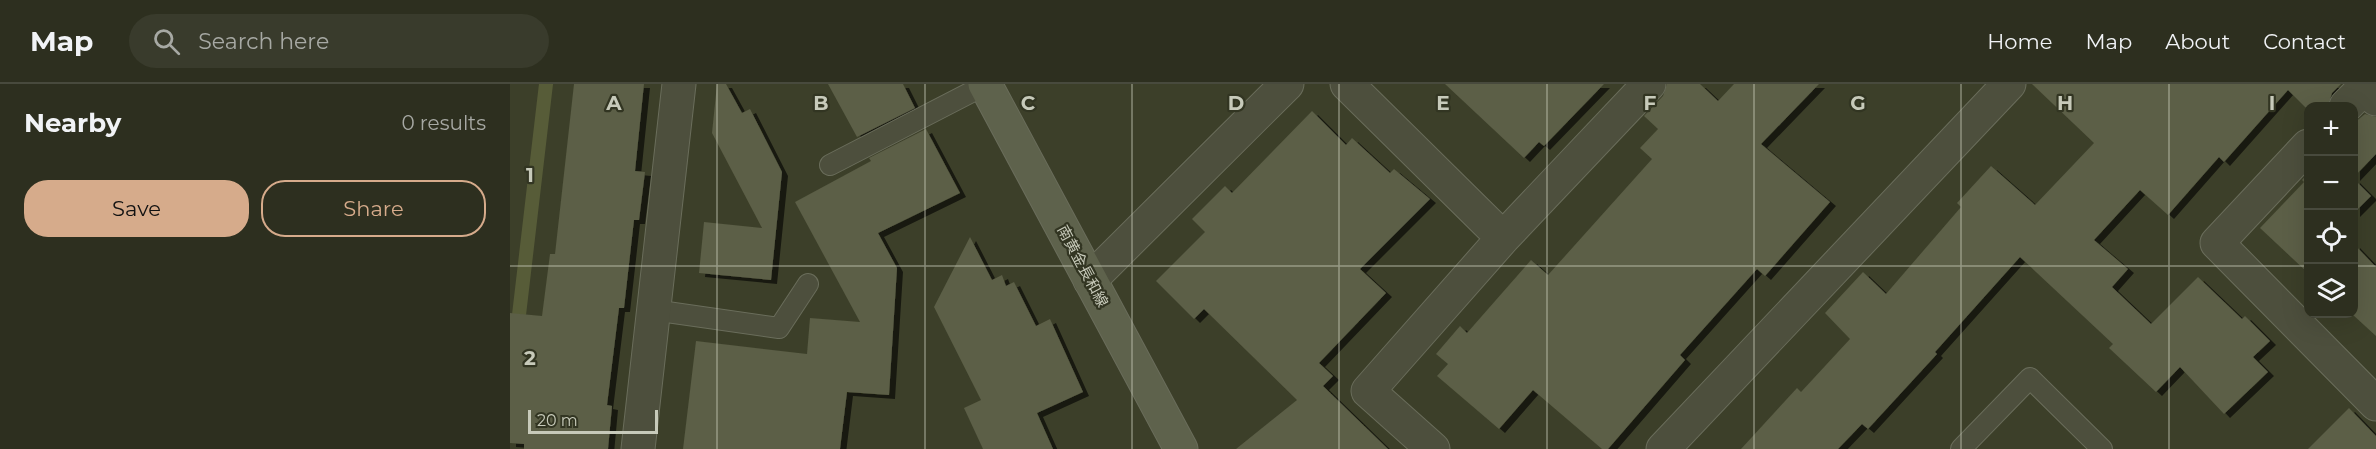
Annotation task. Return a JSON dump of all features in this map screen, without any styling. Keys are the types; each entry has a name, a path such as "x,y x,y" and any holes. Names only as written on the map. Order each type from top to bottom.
{"main road":[{"name":"南黄金長和線","path":"985,84 1181,449"}],"street":[{"path":"638,449 679,84"},
{"path":"1090,280 1287,84"},
{"path":"1347,84 1503,238"},
{"path":"1433,449 1368,391 1503,238 1649,84"},
{"path":"1663,449 2009,84"},
{"path":"2350,102 2364,88 2376,99"},
{"path":"2304,150 2217,243 2376,404"}],"lane":[{"path":"830,165 985,84"},
{"path":"653,310 779,328 808,284"},
{"path":"1961,449 2030,378 2102,449"}],"building":[{"path":"574,84 644,84 635,171 645,172 639,220 634,220 624,308 619,308 607,405 612,406 608,449 524,449 524,444 510,443 510,313 542,316 550,254 555,254"},
{"path":"717,84 726,84 742,113 750,109 782,172 771,280 699,273 704,222 762,228 712,133"},
{"path":"828,84 903,84 915,108 857,137"},
{"path":"1445,84 1604,84 1544,146 1539,142 1524,158"},
{"path":"1667,84 1700,84 1718,101 1734,84 1819,84 1761,144 1830,202 1765,276 1757,269 1680,355 1685,360 1608,449 1602,449 1533,390 1499,429 1437,376 1448,364 1436,354 1460,326 1467,333 1531,260 1548,275 1652,159 1640,148 1658,129 1644,116 1663,96"},
{"path":"2032,84 2341,84 2332,93 2329,102 2304,102 2304,106 2288,90 2224,162 2219,157 2168,215 2140,190 2094,240 2128,269 2112,287 2151,324 2198,277 2242,319 2245,316 2270,341 2253,357 2268,372 2224,414 2180,367 2156,392 2109,348 2113,344 2020,257 1935,352 1937,354 1868,429 1862,424 1838,449 1741,449 1797,388 1801,392 1850,339 1825,313 1863,272 1886,294 1961,207 1957,203 1991,166 2035,205 2094,143"},
{"path":"1312,111 1346,145 1352,138 1390,173 1394,169 1430,199 1360,269 1386,293 1319,363 1333,376 1323,386 1388,449 1236,449 1297,400 1204,309 1194,319 1156,281 1205,232 1192,219 1225,186 1232,193"},
{"path":"2365,114 2376,117 2376,154 2358,173 2358,156 2358,120"},
{"path":"926,129 960,193 878,233 897,268 889,395 847,392 840,449 683,449 696,341 807,354 810,318 860,322 795,202 871,161 869,158"},
{"path":"2304,182 2304,269 2260,228"},
{"path":"2358,183 2371,196 2358,209"},
{"path":"970,237 992,280 1002,275 1006,286 1014,282 1036,326 1050,319 1083,392 1037,413 1053,449 983,449 964,408 981,400 934,307"},
{"path":"2358,248 2376,267 2376,336 2356,318"},
{"path":"2349,408 2376,436 2376,449 2308,449"}],"waterway":[{"path":"517,332 546,84"}]}
